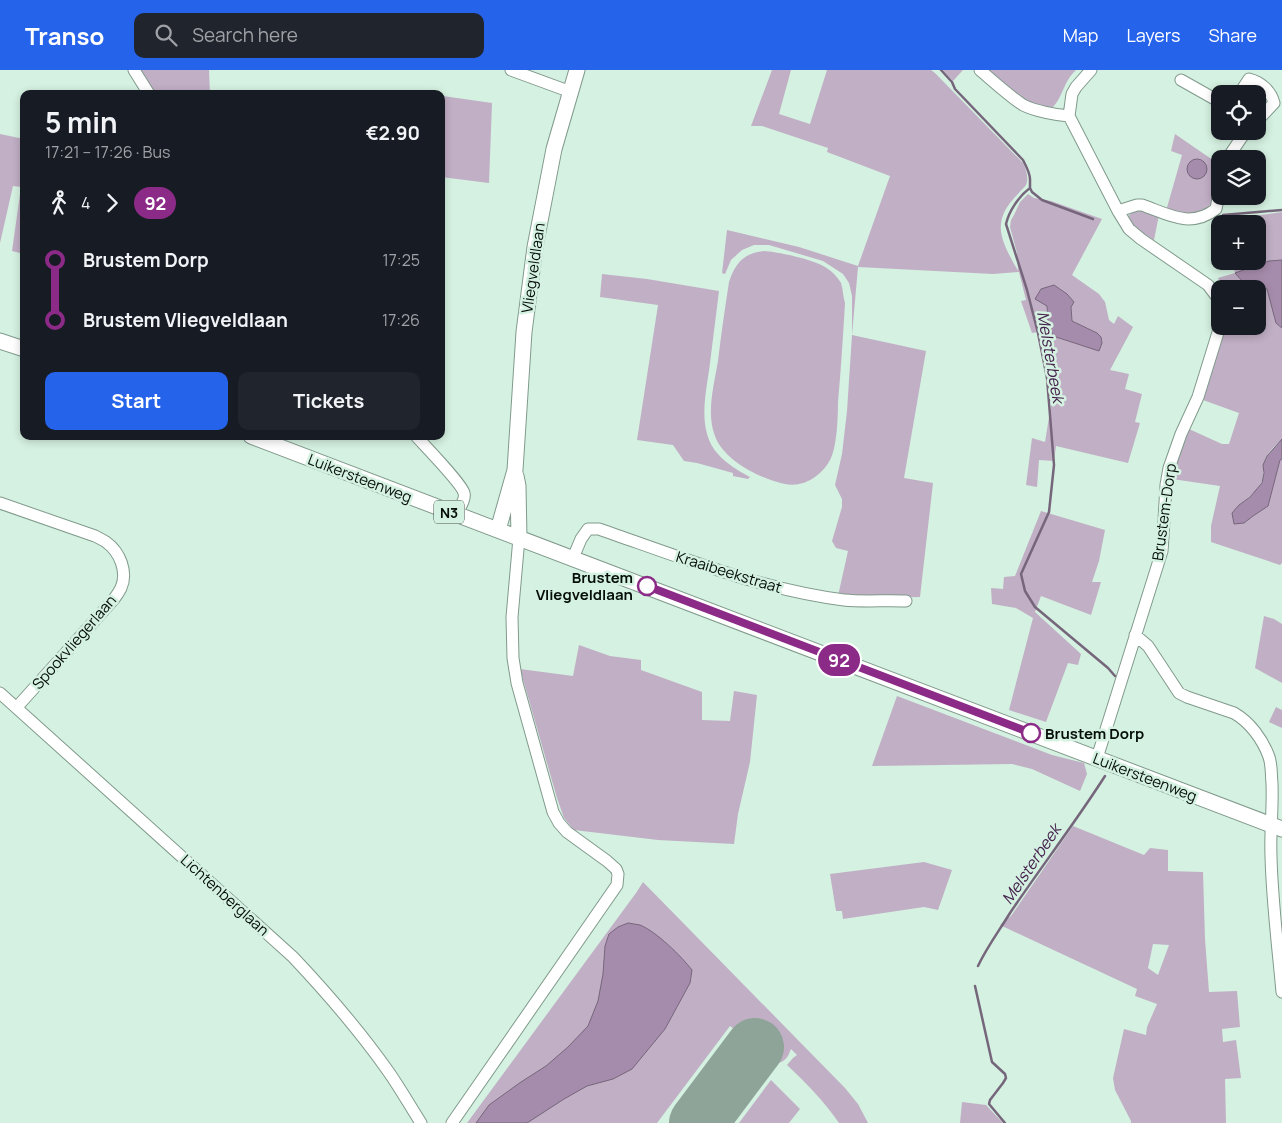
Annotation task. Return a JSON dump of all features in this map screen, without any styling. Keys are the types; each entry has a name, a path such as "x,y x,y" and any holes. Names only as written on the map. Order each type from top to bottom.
{"main road":[{"name":"Vliegveldlaan","path":"498,530 514,470 530,273 554,149 577,70"},
{"path":"0,341 20,348"},
{"name":"Luikersteenweg","path":"261,440 1277,827"},
{"name":"Vliegveldlaan","path":"514,470 518,486 519,538"}],"street":[{"path":"134,70 146,90"},
{"path":"511,70 571,92"},
{"path":"980,70 1024,105 1055,115 1069,116"},
{"path":"1091,70 1072,94 1069,116 1118,211 1129,228 1141,239 1208,285 1211,289"},
{"path":"1244,85 1251,74 1263,85"},
{"path":"1181,80 1211,97"},
{"path":"1266,89 1273,98 1274,103 1266,112"},
{"path":"1118,211 1142,205 1186,220 1208,214 1216,209 1217,205"},
{"name":"Brustem-Dorp","path":"1097,758 1162,551 1168,468 1198,397 1217,335"},
{"path":"420,440 458,482 464,493 464,498 456,515"},
{"name":"Spookvliegerlaan","path":"0,502 96,536 116,552 124,573 122,587 114,598 17,707"},
{"name":"Kraaibeekstraat","path":"573,558 581,538 588,529 599,529 720,571 793,592 848,600 906,600"},
{"path":"452,1123 617,885 618,874 616,869 567,832 553,812 520,692 513,658 512,617 519,538"},
{"path":"1135,635 1148,646 1179,693 1187,698 1241,717 1252,728 1266,750 1271,768 1272,796 1277,827 1272,838 1271,854 1282,992"},
{"name":"Lichtenberglaan","path":"0,693 293,957 357,1029 389,1072 421,1123"}],"shaded area":[{"path":"138,70 209,70 210,90 151,90"},
{"path":"772,70 791,70 779,114 810,124 827,70 931,70 1024,165 1027,177 1026,185 1012,200 1003,215 1001,224 1004,242 1018,271 1017,253 1010,227 1011,220 1020,202 1028,194 1034,198 1051,201 1102,219 1072,275 1099,294 1105,302 1109,320 1114,324 1118,316 1133,327 1110,370 1129,374 1125,389 1142,394 1135,422 1140,423 1128,463 1056,446 1054,461 1039,460 1037,487 1026,485 1032,438 1045,442 1051,405 1045,339 1038,332 1032,333 1021,301 1026,300 1019,272 993,274 858,267 852,335 852,296 849,283 843,274 823,261 769,245 754,245 742,250 731,260 725,274 722,273 727,230 799,247 858,266 890,176 827,152 828,148 762,126 751,126","holes":["1047,306 1071,307 1072,321 1097,333 1048,320"]},
{"path":"943,70 963,70 953,81"},
{"path":"986,70 1076,70 1051,109 1029,103"},
{"path":"445,96 492,103 489,183 445,178"},
{"path":"0,134 20,138 20,187 13,186 0,243"},
{"path":"1175,134 1211,159 1211,205 1214,205 1212,207 1193,215 1166,211 1182,155 1171,151"},
{"path":"1197,159 1204,162 1207,169 1204,176 1197,179 1190,176 1187,169 1190,162"},
{"path":"20,194 20,253 12,251"},
{"path":"1138,209 1159,215 1154,240 1138,230 1132,223 1129,215"},
{"path":"1282,212 1282,260 1266,262 1266,215 1260,215"},
{"path":"764,251 807,260 828,269 841,283 845,303 835,446 828,464 818,475 806,482 792,485 775,482 744,468 726,453 715,436 712,427 712,399 729,282 741,260 751,254"},
{"path":"1282,260 1282,328 1276,323 1266,289 1266,280 1241,280 1235,273 1244,270 1266,270 1266,262"},
{"path":"1235,273 1241,280 1219,280 1218,278"},
{"path":"602,274 647,279 719,291 706,393 705,423 713,448 733,467 750,477 748,479 733,476 733,473 684,461 673,445 637,440 658,305 600,297"},
{"path":"1054,285 1067,294 1074,302 1071,307 1072,321 1097,333 1101,337 1102,343 1099,351 1053,336 1048,320 1047,306 1035,299 1041,289"},
{"path":"1267,289 1276,323 1282,328 1282,439 1266,457 1260,485 1239,505 1244,523 1253,516 1271,494 1280,460 1282,459 1282,563 1280,565 1211,542 1211,526 1220,486 1172,479 1189,429 1222,444 1229,444 1239,413 1203,400 1221,335 1266,335"},
{"path":"852,335 926,351 904,478 933,483 920,597 866,598 838,596 848,551 836,548 832,541 842,507 842,499 835,485 842,454"},
{"path":"1282,439 1282,459 1280,460 1268,506 1244,523 1234,524 1232,513 1262,483 1263,465 1267,456"},
{"path":"1041,511 1105,530 1099,561 1092,582 1101,582 1091,615 1041,596 1035,612 1081,654 1078,665 1068,663 1046,722 1009,710 1033,618 1016,608 992,604 991,588 1003,589 1004,577 1015,576"},
{"path":"1264,616 1282,624 1282,683 1255,668"},
{"path":"579,645 610,656 641,660 641,670 702,692 702,720 730,721 734,691 757,695 750,762 738,814 734,844 658,840 574,830 564,818 520,669 573,676"},
{"path":"897,696 1052,755 1084,763 1087,774 1080,791 1032,769 1012,764 872,766"},
{"path":"1276,707 1282,710 1282,728 1269,722"},
{"path":"1073,826 1144,855 1150,848 1168,850 1168,871 1203,872 1209,992 1237,991 1240,1027 1222,1029 1223,1042 1236,1040 1241,1078 1225,1079 1226,1123 1131,1123 1115,1090 1113,1078 1124,1029 1146,1035 1147,1027 1157,1004 1135,996 1137,989 1000,925 1011,916","holes":["1153,944 1169,945 1158,975 1148,968"]},
{"path":"924,862 952,870 938,910 924,907 843,919 842,911 836,911 830,874"},
{"path":"643,882 845,1088 858,1104 868,1123 839,1123 814,1092 787,1065 797,1055 791,1049 786,1059 779,1063 730,1026 657,1123 467,1123"},
{"path":"628,923 640,925 654,933 675,951 692,970 690,983 665,1029 632,1069 613,1079 587,1086 527,1123 476,1123 489,1105 546,1066 588,1026 598,1001 603,974 605,946 609,934 618,927"},
{"path":"771,1080 800,1109 789,1123 739,1123"},
{"path":"962,1102 986,1105 1003,1123 960,1123"}],"waterway":[{"name":"Melsterbeek","path":"941,70 952,82 955,89 1023,160 1028,170 1030,188"},
{"name":"Melsterbeek","path":"1030,188 1015,204 1006,224 1027,290 1047,378 1054,465 1049,512 1021,574 1025,591 1035,607 1115,676"},
{"path":"1030,188 1042,200 1093,219"},
{"path":"1223,215 1282,210"},
{"name":"Melsterbeek","path":"978,966 1010,913 1105,776"},
{"name":"Melsterbeek","path":"975,986 992,1062 1005,1074 1006,1078 989,1104 1005,1123"}],"runway":[{"path":"698,1123 755,1047"}],"bus line":[{"name":"92","path":"647,586 1031,733"}],"place":[{"name":"Brustem Vliegveldlaan","path":"647,586"},
{"name":"Brustem Dorp","path":"1031,733"}]}
